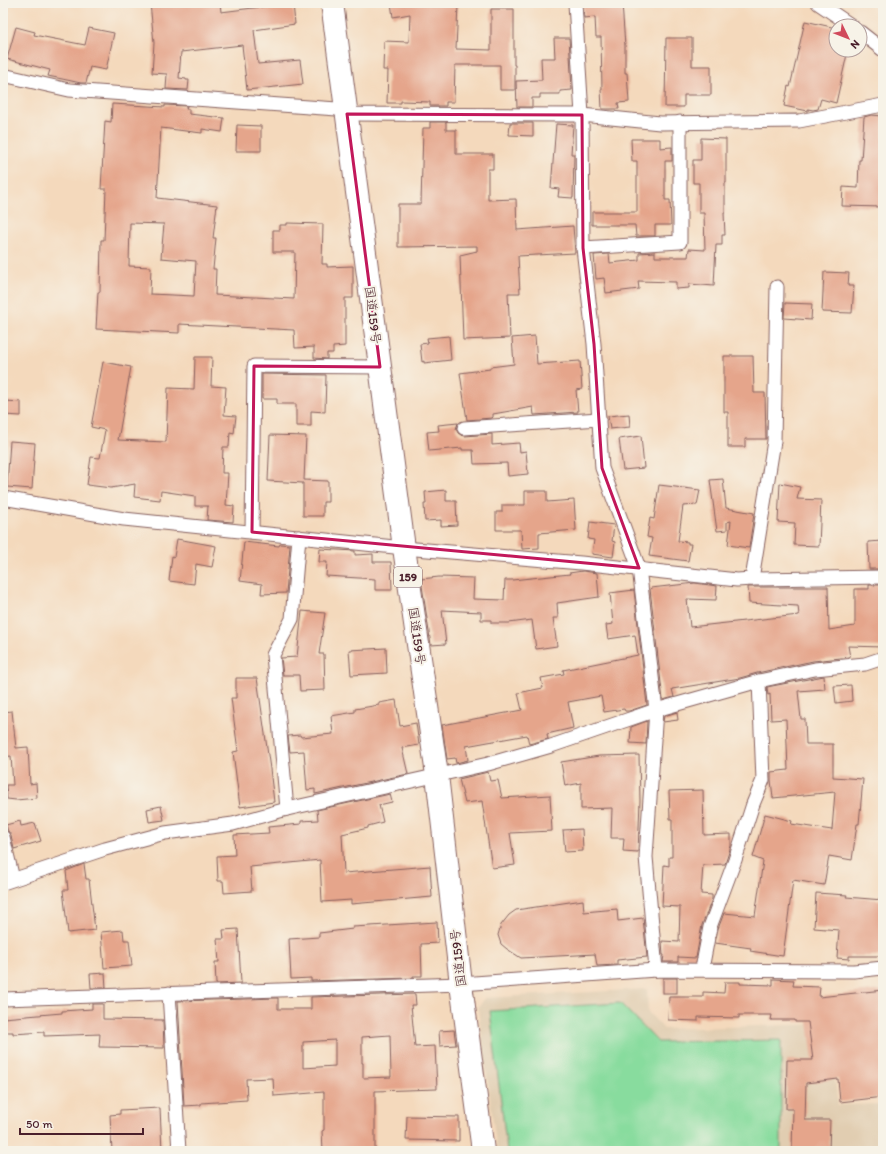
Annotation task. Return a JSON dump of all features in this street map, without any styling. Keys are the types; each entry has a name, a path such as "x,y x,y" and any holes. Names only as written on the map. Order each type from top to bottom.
{"highway":[{"name":"国道159号","path":"332,3 404,548 437,775 461,984 483,1151"}],"street":[{"path":"576,3 582,114 583,248 594,344 602,468 639,568 656,710 646,857 656,970"},
{"path":"818,3 840,18"},
{"path":"868,38 883,50"},
{"path":"3,76 69,90 337,109 346,114 582,114 660,123 799,121 883,105"},
{"path":"583,248 680,242 680,122"},
{"path":"752,579 774,441 777,287"},
{"path":"252,532 254,366 380,367"},
{"path":"464,428 599,419"},
{"path":"3,498 124,519 404,548 639,568 737,580 883,577"},
{"path":"287,809 273,655 292,619 299,537"},
{"path":"3,837 8,881 106,849 142,839 233,824 287,809 488,764 551,746 656,710 759,681 815,669 865,664 883,658"},
{"path":"702,970 710,927 735,860 753,804 763,780 759,681"},
{"path":"3,1000 169,993 461,984 656,970 854,971 883,968"},
{"path":"169,993 179,1151"}],"highlighted area":[{"path":"347,114 582,115 583,248 594,344 602,468 639,568 252,532 254,366 380,367"}],"shaded area":[{"path":"647,989 648,1012 664,1029 828,1024 838,1105 882,1104 883,1151 497,1151 478,1008 485,998"}],"green space":[{"path":"620,1003 658,1042 781,1040 781,1151 507,1151 490,1011"}],"building":[{"path":"150,3 220,3 221,12 293,3 295,24 254,30 258,64 300,60 303,84 247,90 242,45 181,52 179,78 189,80 188,90 166,89 167,74 152,73 154,43"},
{"path":"391,3 454,3 454,5 458,5 456,49 491,50 491,9 514,9 515,90 500,90 500,65 455,65 454,102 446,102 446,106 430,106 430,102 401,101 401,103 387,103 388,70 383,70 384,41 409,42 410,14 393,17"},
{"path":"622,3 625,73 627,73 629,102 618,103 619,109 602,109 601,37 596,37 595,17 584,18 583,4"},
{"path":"805,21 828,26 828,58 846,58 836,103 821,99 818,109 808,109 808,111 784,106 788,86 790,87"},
{"path":"16,27 35,32 34,35 85,45 89,28 114,33 106,70 90,67 86,83 81,83 48,76 50,70 7,59"},
{"path":"554,38 569,38 572,90 560,91 560,94 540,94 540,98 532,98 532,107 517,107 516,81 542,80 541,58 555,58"},
{"path":"666,38 692,38 692,66 711,66 711,95 684,95 684,107 665,107"},
{"path":"112,104 165,107 165,105 187,106 186,109 189,109 189,114 224,118 222,132 202,129 202,133 161,128 157,198 217,205 213,238 216,238 213,269 216,269 215,295 294,299 295,252 273,252 273,230 280,230 280,225 287,225 287,223 323,224 322,264 327,264 327,267 353,266 353,298 345,298 345,346 333,347 333,353 327,353 327,359 314,358 314,347 295,348 294,330 179,324 179,333 96,329 98,292 100,292 101,240 104,240 106,189 101,189 105,121 111,122","holes":["130,223 164,224 161,258 196,261 194,296 150,294 151,267 129,266"]},
{"path":"871,115 883,116 883,207 842,206 843,187 858,188 859,160 861,160 864,117"},
{"path":"430,122 446,122 446,130 456,130 456,154 493,154 493,169 488,169 488,200 516,199 517,230 573,226 575,253 518,256 520,293 508,293 510,338 463,340 460,255 477,251 477,246 398,247 398,204 421,204 423,128 430,128"},
{"path":"510,123 533,123 533,136 509,135"},
{"path":"556,124 573,125 571,154 574,154 573,198 558,197 559,189 551,188"},
{"path":"237,125 261,126 261,151 236,151"},
{"path":"701,138 726,139 724,213 725,235 722,235 722,245 716,245 714,286 689,284 689,288 676,289 676,282 638,281 639,289 606,293 604,278 596,279 594,255 609,254 610,263 639,260 639,253 655,252 655,257 688,257 689,249 705,250 704,213 699,213 699,183 693,183 693,160 701,160"},
{"path":"631,139 660,139 660,148 672,147 672,161 665,161 665,200 670,200 671,225 655,225 655,236 636,236 635,225 592,225 592,212 637,212 637,161 632,161"},
{"path":"824,272 849,273 848,286 854,286 852,313 822,312"},
{"path":"785,303 812,304 811,320 784,318"},
{"path":"449,336 451,360 422,362 420,344 428,343 427,338"},
{"path":"535,336 537,364 580,361 582,389 576,390 578,412 534,415 533,407 493,414 492,418 467,420 460,373 514,364 512,338"},
{"path":"724,356 753,356 754,393 765,393 766,439 745,439 745,447 728,447 728,412 724,412"},
{"path":"195,357 212,357 211,386 226,387 224,415 236,416 234,433 230,432 229,447 223,447 222,473 228,473 226,505 234,506 233,522 207,520 208,506 195,506 195,496 161,491 160,500 134,497 135,484 111,488 87,485 91,457 100,458 105,430 91,427 103,362 131,367 118,440 166,442 168,388 194,389"},
{"path":"262,374 326,375 325,412 311,411 311,426 296,426 296,404 277,404 277,399 262,399"},
{"path":"5,401 21,402 21,416 4,415"},
{"path":"629,414 630,427 610,429 608,416"},
{"path":"458,423 456,429 461,435 492,434 492,445 519,443 520,452 526,451 528,474 508,476 507,463 474,464 473,450 462,450 462,448 429,451 427,432 439,431 438,425"},
{"path":"270,435 306,436 304,480 328,481 328,502 323,502 323,516 303,516 303,483 268,481"},
{"path":"641,436 644,468 623,470 619,439"},
{"path":"10,441 35,443 32,489 7,487"},
{"path":"723,479 726,508 754,513 749,548 728,545 731,521 727,522 727,530 717,531 710,480"},
{"path":"780,483 800,487 797,499 821,500 819,546 794,545 795,523 778,522"},
{"path":"659,485 700,490 697,505 683,506 678,541 688,542 688,544 691,544 688,561 649,556 652,538 647,537 650,518 654,519"},
{"path":"446,490 446,501 456,501 457,525 441,526 441,520 425,521 425,492"},
{"path":"525,491 547,491 547,502 574,500 576,530 539,533 539,548 522,549 521,530 496,530 496,512 502,512 502,505 525,505"},
{"path":"590,522 614,525 612,541 615,542 613,557 592,554 594,540 588,539"},
{"path":"177,539 216,546 212,567 196,564 194,584 169,581 172,556 174,557"},
{"path":"883,541 883,569 869,569 868,542"},
{"path":"244,542 279,546 280,544 290,545 286,593 261,594 262,584 240,581"},
{"path":"320,549 355,551 355,555 373,554 373,562 391,562 392,590 375,590 375,579 326,576 327,562 319,562"},
{"path":"583,571 597,573 599,597 557,603 558,618 553,618 557,646 536,649 532,620 509,623 491,623 491,620 481,620 481,612 442,610 446,644 431,645 421,579 439,577 474,578 473,599 504,600 505,580 570,574 569,573"},
{"path":"695,583 717,586 716,600 687,599 690,627 799,615 798,606 749,603 748,587 828,587 829,630 855,626 855,589 869,589 869,585 883,585 883,647 848,646 850,657 813,661 740,678 672,689 674,697 663,700 650,589"},
{"path":"634,590 647,705 629,711 625,711 624,709 604,712 601,696 568,702 573,728 547,734 548,739 529,744 527,735 466,746 468,760 456,763 455,758 447,759 442,725 522,710 518,693 543,688 541,678 564,674 563,670 638,655 635,635 608,639 606,625 613,624 610,593"},
{"path":"302,611 325,613 319,654 324,654 325,690 300,691 299,675 283,675 281,658 297,657"},
{"path":"386,648 387,673 351,675 349,650"},
{"path":"824,676 825,689 798,691 801,719 805,719 806,744 833,744 833,777 863,779 859,824 857,824 852,860 829,856 824,885 793,880 783,956 750,951 751,948 715,943 724,913 755,916 763,861 753,857 765,814 792,821 791,824 832,830 835,792 773,798 771,780 771,772 788,770 786,719 771,720 770,694 768,695 767,687"},
{"path":"236,678 257,678 274,802 240,807 233,752 238,751 231,698 236,698"},
{"path":"851,685 852,701 836,703 834,686"},
{"path":"396,700 400,726 416,723 419,745 402,748 408,774 315,794 315,789 307,790 304,751 290,752 288,736 300,735 301,737 333,734 331,716 355,712 355,709 379,705 379,703"},
{"path":"12,711 16,748 28,747 30,784 36,783 37,798 16,800 7,799 6,785 13,785 11,756 3,757 3,712"},
{"path":"677,712 678,720 663,722 664,716"},
{"path":"647,721 646,744 630,743 631,727"},
{"path":"639,755 640,801 638,852 623,851 624,838 611,838 612,808 581,809 581,783 565,786 561,762 599,756"},
{"path":"488,772 490,781 498,780 502,798 550,795 552,831 510,833 515,865 492,868 482,801 465,803 459,779"},
{"path":"703,790 704,835 731,834 731,846 725,864 703,865 701,894 712,895 712,899 702,925 696,958 678,957 678,962 663,962 664,955 662,941 679,942 680,907 662,906 664,865 669,866 669,857 672,857 672,819 670,819 669,791"},
{"path":"390,794 392,802 379,805 383,822 368,826 368,828 342,834 344,873 430,866 432,897 351,904 351,900 322,902 320,860 250,867 252,891 224,893 223,881 218,881 217,856 235,855 234,835 269,833 268,827 301,824 301,821 318,820 317,810"},
{"path":"161,806 164,820 149,822 147,809"},
{"path":"20,821 21,826 35,823 41,841 14,849 11,835 6,825"},
{"path":"582,829 583,851 565,852 563,830"},
{"path":"84,864 86,879 89,879 95,930 68,933 63,890 68,890 66,871"},
{"path":"816,893 847,895 846,897 883,900 883,956 849,956 849,959 837,958 839,930 814,928"},
{"path":"583,900 584,912 617,909 618,921 643,918 647,957 617,960 617,965 597,966 595,954 521,958 501,944 498,935 501,925 509,915 516,910"},
{"path":"437,922 438,943 421,944 422,976 413,976 413,978 311,981 311,978 291,979 289,939 319,937 319,933 353,929 353,927"},
{"path":"238,929 241,983 216,984 215,962 219,962 217,939 224,939 223,930"},
{"path":"123,930 124,940 129,940 132,966 104,968 101,932"},
{"path":"105,973 106,988 91,988 90,974"},
{"path":"663,978 677,978 677,993 663,993"},
{"path":"773,979 794,980 793,986 820,987 819,997 883,990 883,1097 840,1102 838,1079 806,1083 805,1120 830,1120 829,1151 792,1151 793,1109 786,1109 787,1060 813,1060 808,1022 795,1022 795,1020 771,1020 772,1015 739,1015 739,1018 698,1017 698,1021 668,1020 669,997 703,997 703,992 724,993 725,982 773,985"},
{"path":"415,994 416,1005 411,1005 415,1047 435,1046 437,1089 375,1091 375,1151 323,1151 322,1131 324,1130 324,1092 274,1096 273,1078 246,1079 247,1100 201,1103 201,1105 184,1106 178,1001 278,998 278,1009 311,1009 311,997","holes":["390,1035 391,1077 363,1078 362,1037","335,1040 335,1066 303,1068 303,1042"]},
{"path":"92,1004 103,1004 103,1019 163,1020 164,1048 99,1047 100,1034 44,1036 44,1032 13,1034 13,1032 3,1032 3,1018 92,1009"},
{"path":"454,1030 456,1045 440,1046 439,1031"},
{"path":"160,1108 162,1151 112,1151 110,1115 120,1114 120,1110"},
{"path":"407,1116 459,1117 459,1141 406,1140"}]}
